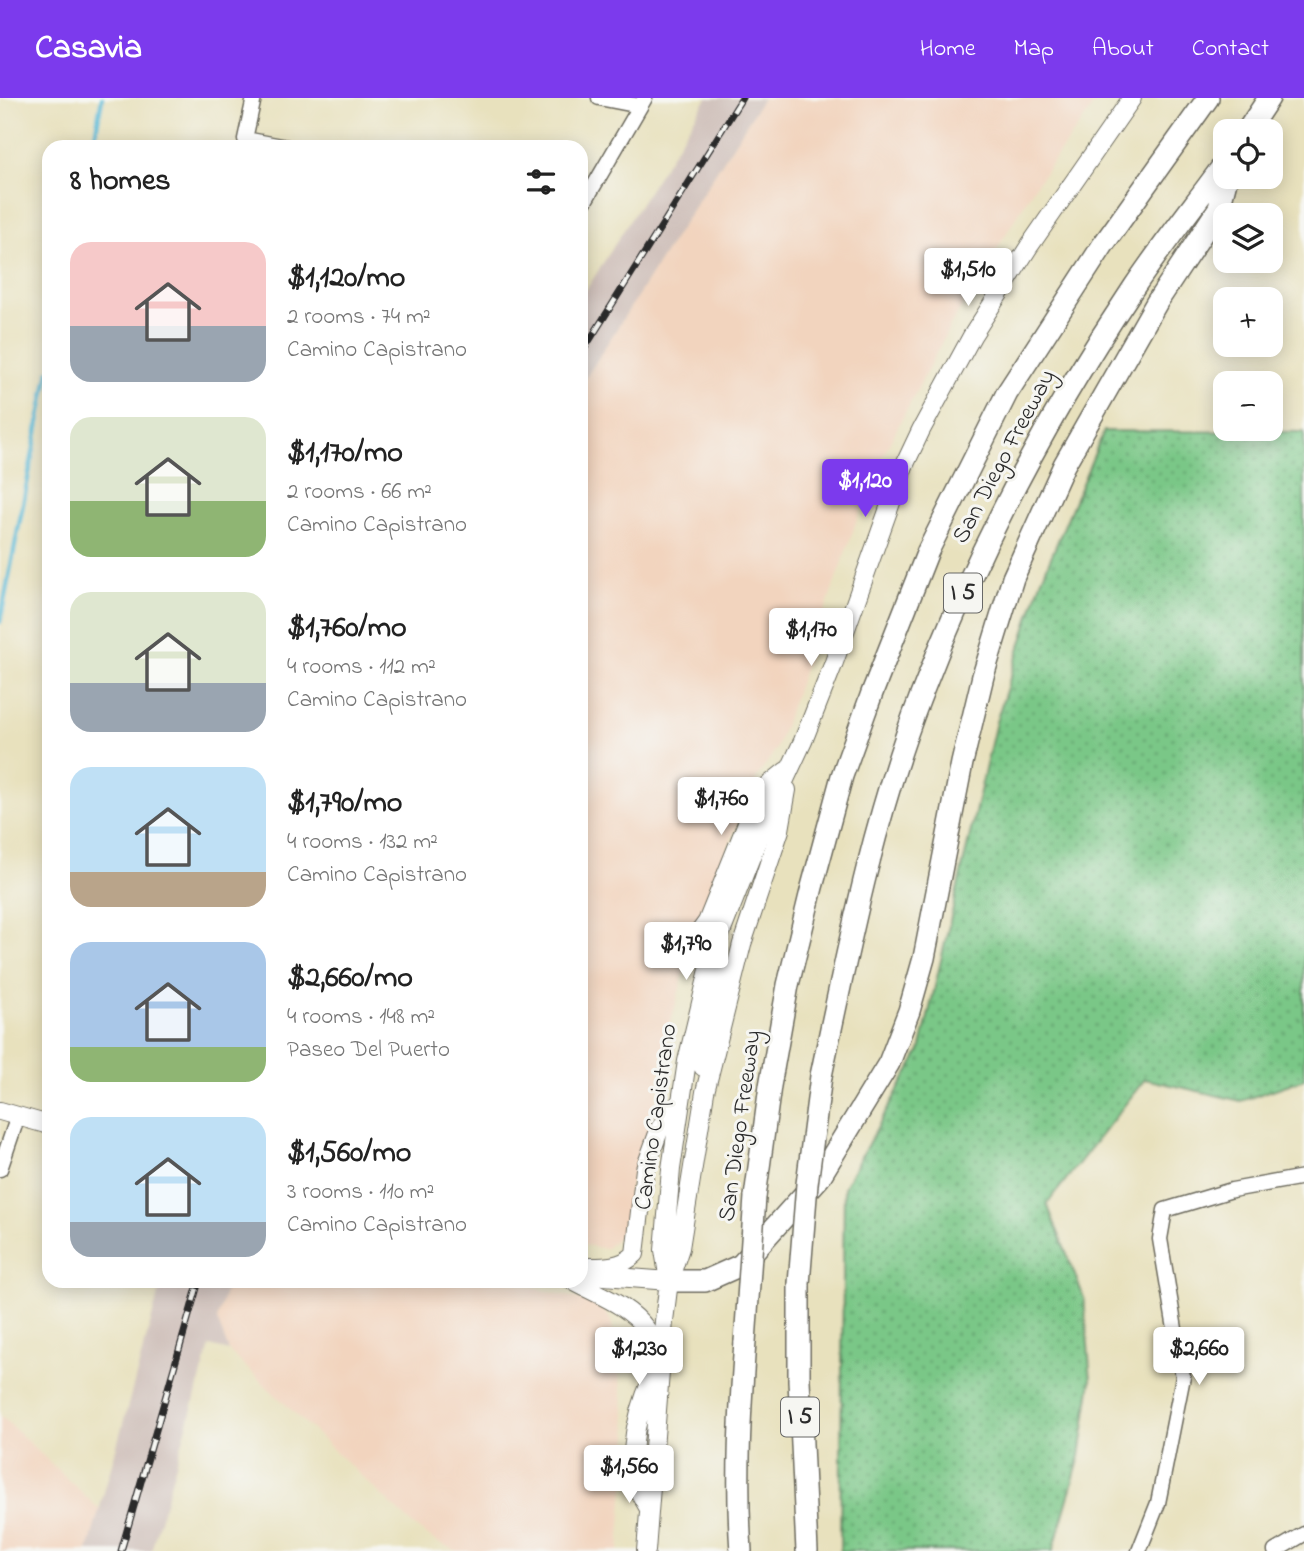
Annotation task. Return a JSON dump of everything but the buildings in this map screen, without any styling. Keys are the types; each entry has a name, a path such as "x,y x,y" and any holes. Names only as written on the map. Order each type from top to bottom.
{"highway":[{"name":"San Diego Freeway","path":"741,1551 739,1425 755,1197 770,1086 788,985 842,776 928,551 1007,393 1104,245 1208,98"},
{"path":"1255,119 1269,98"},
{"name":"San Diego Freeway","path":"807,1551 799,1380 799,1283 807,1184 821,1076 852,929 885,803 919,700 953,616 1017,483 1088,359 1136,285 1213,179"},
{"path":"669,1282 705,1281 741,1265 819,1178 889,1063 909,1011 924,958 962,763 983,676 1013,578 1065,465 1157,302 1219,208 1224,189"}],"main road":[{"name":"Camino Capistrano","path":"669,1282 664,1250 671,1169 695,1021 713,953 762,829 792,766 833,665 904,466 921,430 967,346 1030,245 1132,98"},
{"name":"Camino Capistrano","path":"646,1551 669,1282 680,1248 705,1092 742,944 770,863 792,766"},
{"path":"683,945 696,937 707,922 755,803 766,787 792,766"},
{"path":"705,1092 702,1056 722,968 713,953 722,950 733,939 740,926 784,806"},
{"path":"588,1267 612,1266 627,1262 635,1254 646,1169 660,1128 683,1100"},
{"path":"0,1111 42,1123"},
{"path":"588,1274 669,1282"},
{"path":"587,1288 617,1303 638,1320 647,1331 661,1359 647,1388 635,1430 631,1461 628,1466 614,1469 633,1482 649,1507"}],"street":[{"path":"250,140 245,139 254,98"},
{"path":"588,193 642,102 598,98"},
{"path":"0,1169 18,1116"},
{"path":"1139,1551 1158,1503 1183,1377 1160,1238 1165,1210 1232,1190 1304,1177"},
{"path":"1276,1551 1304,1534"}],"shaded area":[{"path":"707,98 763,98 588,374 588,287"},
{"path":"763,98 1099,98 1035,186 949,328 872,477 776,749 756,779 696,927 665,1045 650,1135 636,1166 629,1193 626,1230 605,1249 588,1245 588,374"},
{"path":"160,1288 226,1288 217,1320 229,1351 210,1346 151,1551 88,1551"},
{"path":"226,1288 535,1288 599,1304 611,1320 628,1436 619,1551 457,1551 435,1541 414,1526 229,1351 217,1320"},
{"path":"0,1415 100,1510 88,1551 0,1551"}],"green space":[{"path":"1104,431 1213,432 1213,441 1283,441 1283,432 1304,432 1304,1079 1241,1101 1145,1079 1047,1204 1084,1298 1091,1381 1080,1456 1053,1551 840,1551 844,1187 920,1051 996,722 1041,581"}],"waterway":[{"path":"94,140 102,98"},
{"path":"0,622 42,407"}],"railway":[{"path":"588,343 742,98"},
{"path":"121,1551 197,1288"}]}
